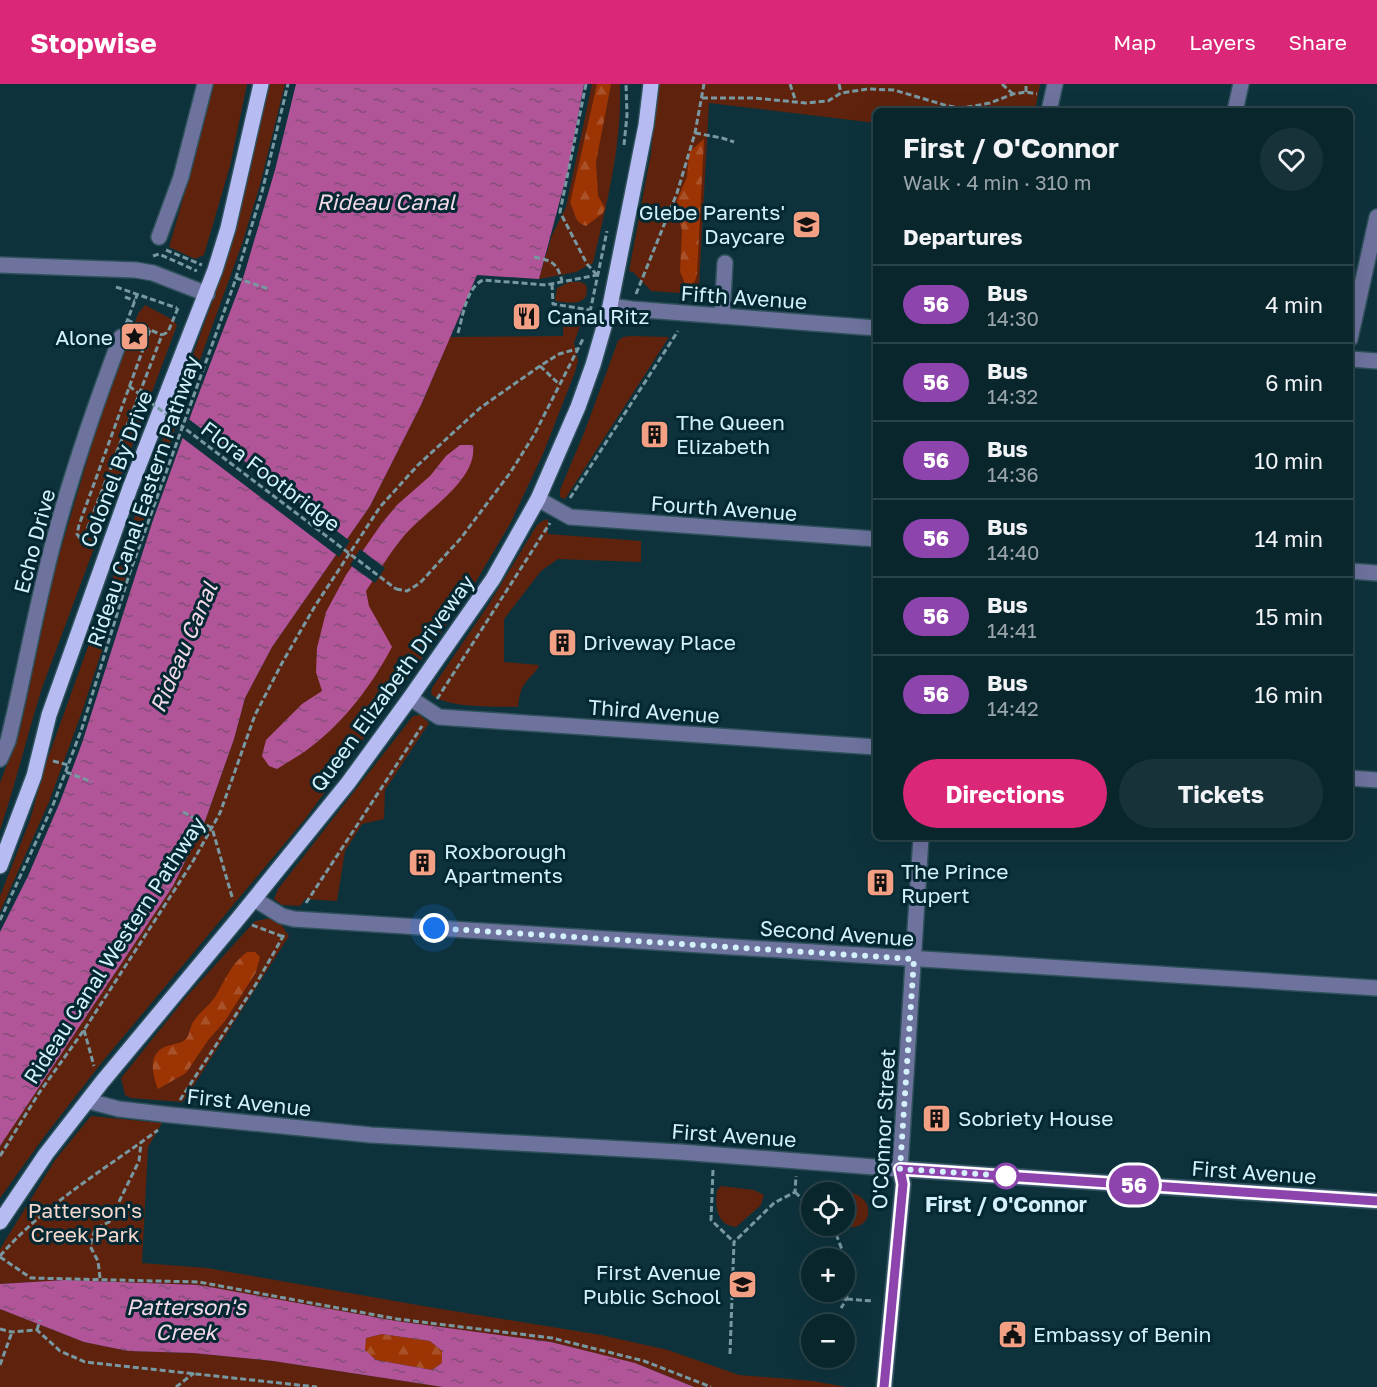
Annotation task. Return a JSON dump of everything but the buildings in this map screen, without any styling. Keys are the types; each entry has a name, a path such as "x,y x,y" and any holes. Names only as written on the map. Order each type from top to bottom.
{"main road":[{"name":"Colonel By Drive","path":"0,866 34,776 49,716 130,488 207,294 228,228 261,84"},
{"name":"Queen Elizabeth Driveway","path":"0,1222 46,1154 102,1082 348,783 493,579 538,499 578,407 593,365 610,306 646,125 651,84"}],"street":[{"path":"162,243 205,84"},
{"path":"1236,108 1241,84"},
{"path":"1353,325 1377,217"},
{"path":"722,316 725,263"},
{"path":"0,265 136,270 153,273 207,294"},
{"name":"Fifth Avenue","path":"610,306 873,328"},
{"name":"Echo Drive","path":"0,759 44,579 67,498 94,410 121,337"},
{"path":"1353,359 1377,361"},
{"name":"Fourth Avenue","path":"538,499 570,517 873,539"},
{"path":"1353,571 1377,573"},
{"name":"Third Avenue","path":"410,698 439,717 873,747"},
{"path":"1353,778 1377,780"},
{"name":"O'Connor Street","path":"884,1387 903,1184 900,1169 921,840"},
{"name":"Second Avenue","path":"254,899 282,916 294,919 386,931 914,959 1377,988"},
{"name":"First Avenue","path":"88,1101 119,1109 371,1135 680,1152 1377,1201"}],"path":[{"name":"Rideau Canal Eastern Pathway","path":"0,920 37,842 66,772 151,512 236,278 262,192 288,84"},
{"path":"586,84 560,212 587,264 597,275"},
{"path":"624,148 627,115 626,84"},
{"path":"636,294 677,192 695,133 704,84"},
{"path":"790,84 796,102"},
{"path":"839,84 841,93"},
{"path":"868,89 870,84"},
{"path":"1002,84 1013,94"},
{"path":"1026,84 1026,92"},
{"path":"702,98 754,98 806,103 828,101 841,93 868,89 894,90 948,106 963,108 990,103 1013,94 1026,92 1052,97"},
{"path":"695,133 734,142"},
{"path":"552,284 553,304 591,308 608,228"},
{"path":"162,243 204,266"},
{"path":"159,254 193,269"},
{"path":"534,257 549,260 558,268 562,281"},
{"path":"458,333 468,299 478,283 486,280 546,285 597,275"},
{"path":"236,278 269,289"},
{"path":"110,283 137,295 178,308 168,332 162,335 86,534 80,538 77,534 79,525 150,330"},
{"path":"121,337 137,295"},
{"path":"125,297 135,302"},
{"path":"170,306 173,298"},
{"path":"211,318 221,322"},
{"path":"127,320 162,335"},
{"path":"568,501 678,331"},
{"name":"Rideau Canal Western Pathway","path":"0,1156 39,1093 84,1030 168,901 212,828 228,792 255,715 278,670 315,606 380,507 418,465 480,408 559,354 577,349 559,384"},
{"path":"540,366 559,384"},
{"name":"Flora Footbridge","path":"129,386 396,589 407,591 420,583 486,507 534,435 559,384"},
{"path":"66,772 92,782"},
{"path":"183,812 212,828 234,904 240,916 284,937"},
{"path":"84,1030 95,1071"},
{"path":"100,1279 98,1261 90,1246 95,1229 109,1222 139,1161 141,1143"},
{"path":"797,1161 795,1192 801,1198"},
{"path":"712,1185 711,1220 734,1242"},
{"path":"730,1354 734,1242 774,1203 795,1192"},
{"path":"0,1257 31,1278 199,1282 397,1319 552,1338 644,1361 711,1387"},
{"path":"855,1300 873,1301"},
{"path":"841,1308 846,1302"},
{"path":"37,1330 40,1320"},
{"path":"0,1329 12,1332 37,1330 60,1351 85,1362 317,1387"},
{"path":"0,1365 12,1332"},
{"path":"176,1387 194,1373"}],"green space":[{"path":"211,84 247,84 230,166 204,255 195,259 169,247 194,161"},
{"path":"267,84 285,84 260,185 242,244 160,470 83,709 49,802 0,912 0,896 30,820 45,766 225,266 236,228"},
{"path":"592,84 620,84 616,152 593,263 576,272 539,279 552,235 566,207"},
{"path":"597,84 611,84 596,162 598,196 605,208 603,213 586,226 577,219 570,203"},
{"path":"658,84 1040,84 1036,108 873,108 873,123 709,103 699,285 694,294 651,291 633,272 629,271 651,153"},
{"path":"704,139 697,274 695,281 689,286 680,272 682,230 678,217 677,200 687,177 689,152"},
{"path":"570,282 581,282 586,285 585,297 578,302 555,301 557,288"},
{"path":"145,305 173,320 177,325 42,688 0,830 0,783 20,730 55,569 106,397 138,314"},
{"path":"564,311 575,314 582,320 574,343 578,361 575,372 543,454 510,524 475,583 306,818 103,1061 0,1198 0,1146 173,886 205,821 234,739 245,698 272,647 370,506 423,401 450,337 563,336"},
{"path":"623,337 669,337 565,499 560,497 560,490 618,341"},
{"path":"548,519 548,534 641,541 641,562 558,559 541,571 504,619 504,662 539,665 522,688 518,707 472,706 438,699 431,694 432,688 489,604 537,525"},
{"path":"420,715 429,723 385,790 384,819 362,824 345,851 337,901 305,899 300,906 282,905 274,899 278,889 413,716"},
{"path":"271,918 281,924 289,936 185,1099 182,1102 131,1098 125,1095 121,1078 187,996 255,921"},
{"path":"247,952 255,952 260,957 256,972 225,1021 209,1039 186,1073 158,1089 153,1071 155,1057 160,1050 186,1039 193,1022 215,997 232,967"},
{"name":"Patterson's Creek Park","path":"91,1116 162,1123 148,1147 142,1263 207,1268 601,1335 668,1350 739,1375 813,1381 846,1387 694,1387 635,1363 551,1342 396,1321 199,1285 65,1280 0,1284 0,1249 55,1160"},
{"path":"721,1186 754,1190 764,1195 761,1205 736,1227 724,1223 718,1214 716,1202 717,1190"},
{"path":"855,1194 866,1203 868,1210 868,1216 860,1225 855,1226"},
{"path":"0,1309 84,1342 128,1351 193,1353 273,1361 443,1387 0,1387"},
{"path":"382,1334 430,1341 442,1351 442,1363 432,1370 376,1360 364,1350 366,1338"}],"water":[{"name":"Rideau Canal","path":"296,84 584,84 568,170 539,279 477,275 421,405 370,506 272,647 245,698 234,739 205,821 173,886 0,1146 0,932 28,876 60,802 82,743 152,523 244,275 275,170"},
{"path":"460,445 473,445 472,458 467,471 447,495 403,537 366,591 369,606 392,647 384,661 357,701 324,736 277,769 269,766 262,756 266,740 302,704 322,691 316,672 317,648 326,612 346,575 397,505"},
{"name":"Patterson's Creek","path":"65,1280 199,1285 396,1321 551,1342 635,1363 694,1387 443,1387 273,1361 193,1353 128,1351 84,1342 0,1309 0,1284","holes":["382,1334 430,1341 442,1351 442,1363 432,1370 376,1360 365,1350 366,1338"]}],"pier":[{"path":"186,417 350,541 339,557 180,436"},
{"path":"360,549 385,568 375,583 350,565"}],"bus line":[{"name":"56","path":"884,1387 903,1184 900,1169 1377,1201"}],"place":[{"name":"Glebe Parents' Daycare","path":"806,224"},
{"name":"Canal Ritz","path":"526,316"},
{"name":"Alone","path":"134,337"},
{"name":"The Queen Elizabeth","path":"655,434"},
{"name":"Driveway Place","path":"562,642"},
{"name":"Roxborough Apartments","path":"423,863"},
{"name":"The Prince Rupert","path":"880,883"},
{"name":"Sobriety House","path":"937,1118"},
{"name":"First / O'Connor","path":"1006,1176"},
{"name":"First Avenue Public School","path":"742,1284"},
{"name":"Embassy of Benin","path":"1012,1334"}],"route":[{"path":"434,928 914,959 900,1169 1011,1176 1006,1176"}]}
